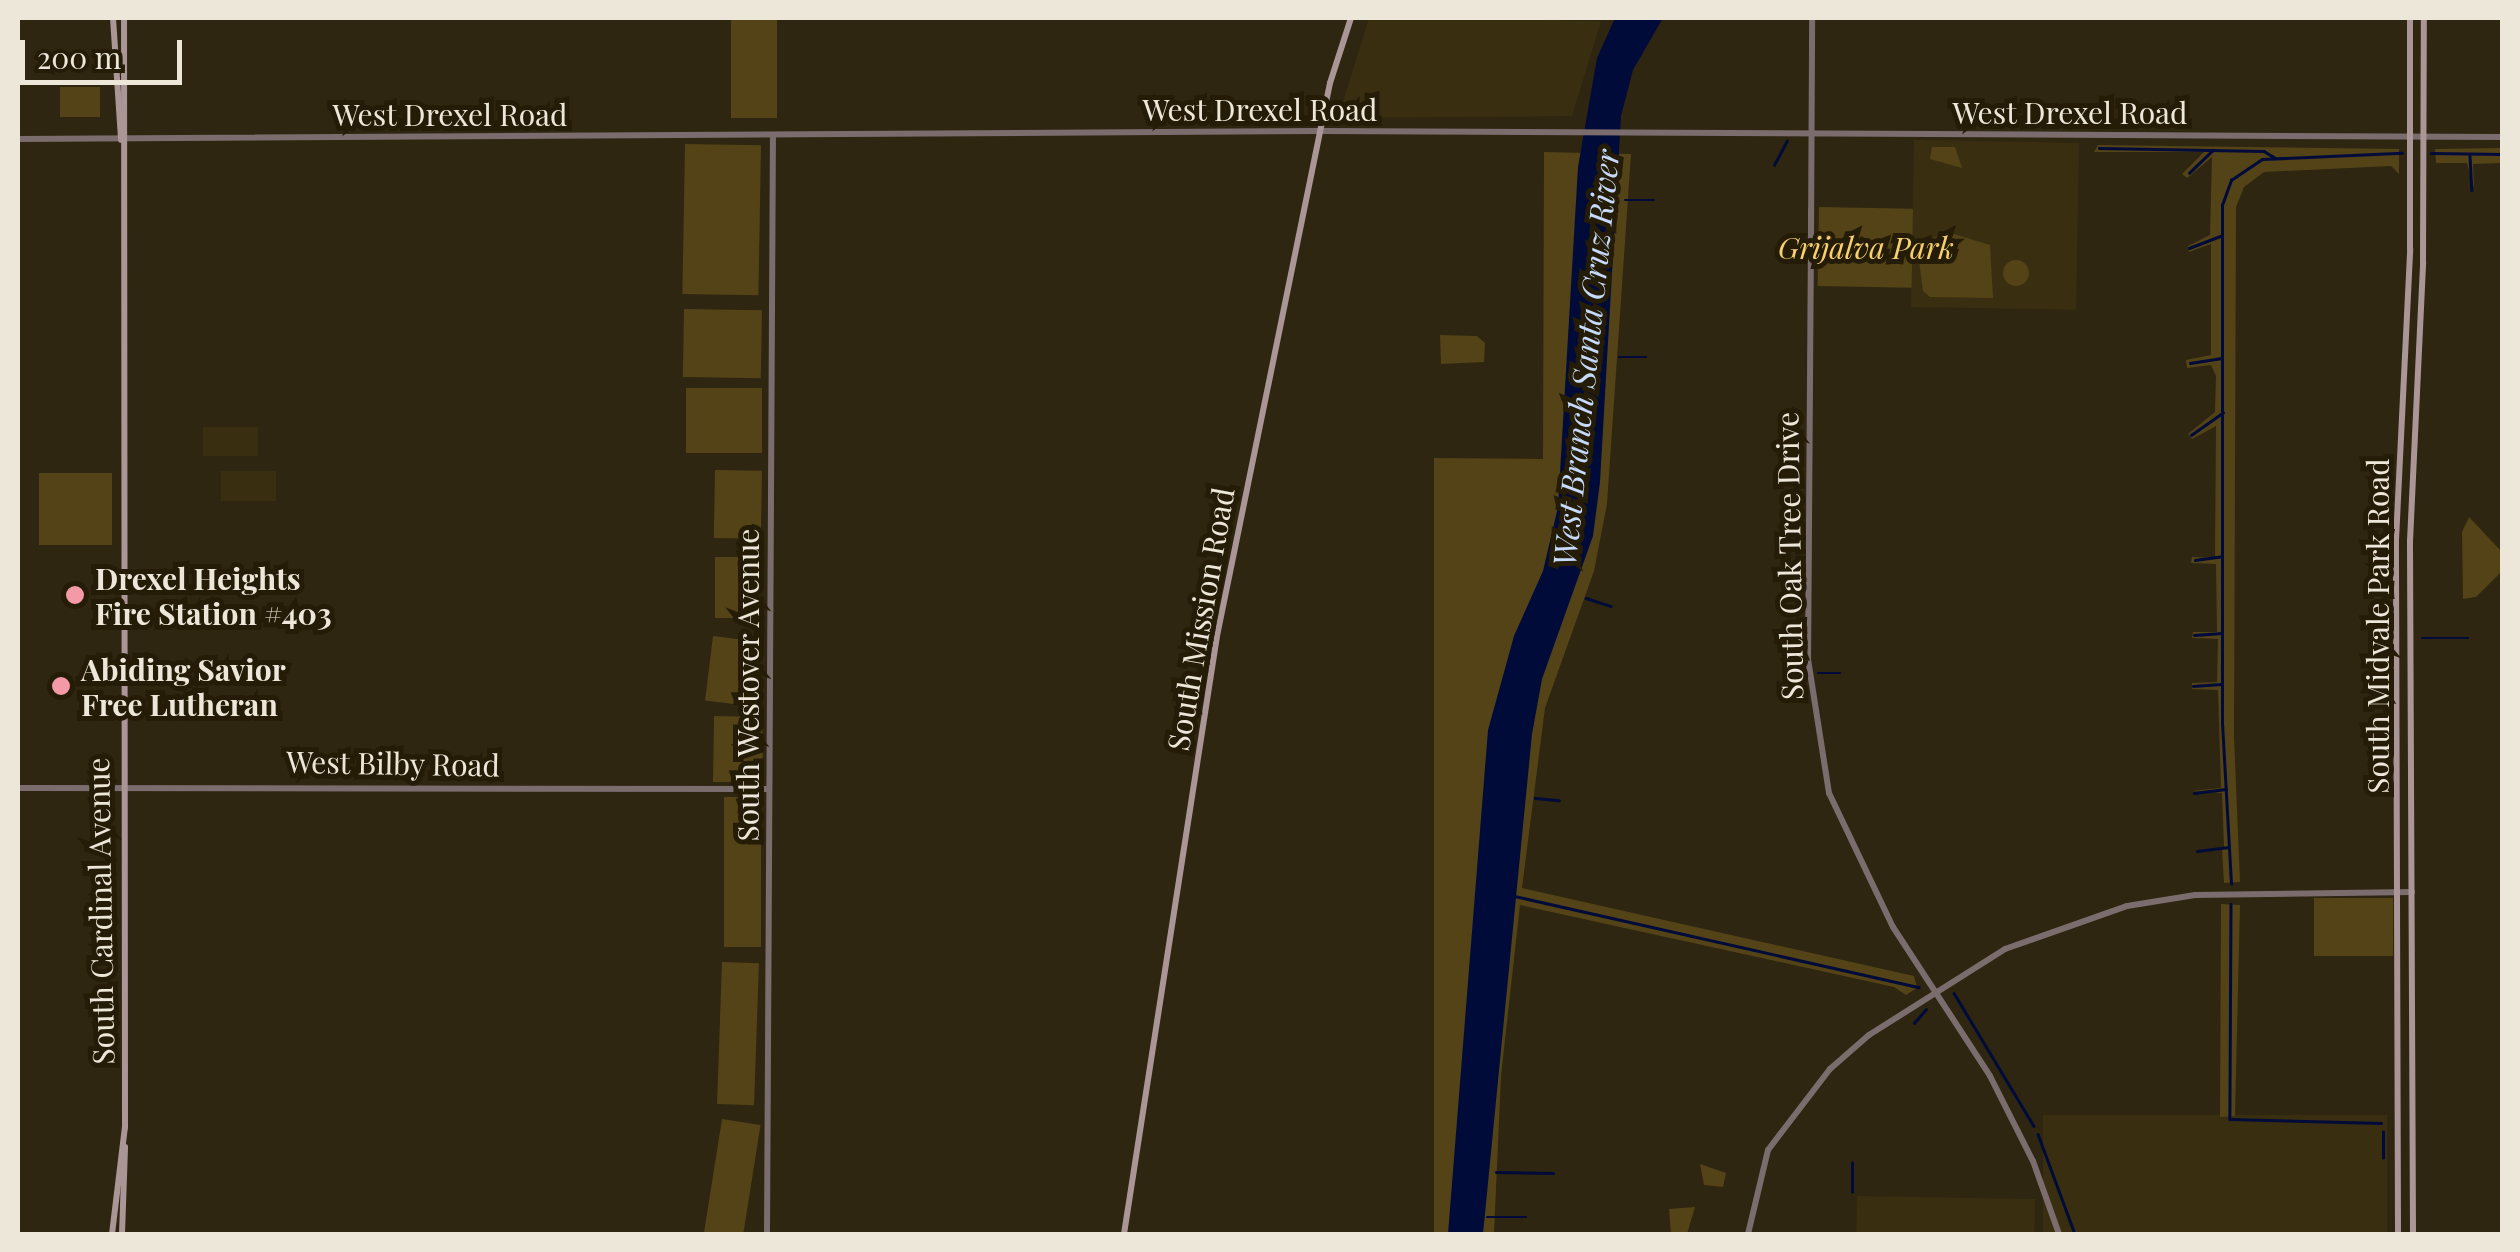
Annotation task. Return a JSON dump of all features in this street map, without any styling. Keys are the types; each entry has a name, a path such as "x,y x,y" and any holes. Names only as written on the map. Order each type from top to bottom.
{"main road":[{"name":"South Cardinal Avenue","path":"113,18 121,141"},
{"name":"South Cardinal Avenue","path":"122,1234 124,18"},
{"name":"South Mission Road","path":"1124,1234 1217,636 1322,131 1352,18"},
{"name":"South Midvale Park Road","path":"2398,1234 2396,540 2410,137 2410,18"},
{"name":"South Midvale Park Road","path":"2413,1234 2410,541 2424,136 2424,18"},
{"name":"South Cardinal Avenue","path":"112,1234 124,1141"}],"street":[{"name":"South Oak Tree Drive","path":"1812,18 1812,703 1844,833 1934,992 1998,1091 2034,1161 2060,1234"},
{"name":"West Drexel Road","path":"18,139 1322,131 2502,137"},
{"name":"South Westover Avenue","path":"766,1234 773,135"},
{"name":"West Bilby Road","path":"18,788 769,789"},
{"path":"1748,1234 1768,1150 1794,1111 1849,1050 1934,992 2040,932 2127,906 2195,894 2412,892"}],"shaded area":[{"path":"1369,18 1601,21 1572,116 1338,118"},
{"path":"1914,140 2079,143 2076,310 1911,307"},
{"path":"203,427 258,427 258,456 203,456"},
{"path":"221,471 276,471 276,501 221,501"},
{"path":"2043,1115 2387,1115 2387,1234 2043,1234"},
{"path":"1857,1196 2035,1199 2034,1234 1856,1234"}],"green space":[{"path":"731,18 777,18 777,118 731,118"},
{"path":"60,87 100,87 100,117 60,117"},
{"path":"685,144 761,145 758,295 682,294"},
{"path":"2098,145 2399,149 2399,174 2391,166 2264,172 2244,187 2236,207 2234,737 2240,882 2224,883 2222,850 2196,852 2224,847 2222,793 2192,791 2221,788 2218,690 2192,689 2192,683 2217,682 2218,639 2192,638 2193,632 2217,632 2216,564 2191,563 2192,557 2215,558 2216,426 2192,439 2188,434 2215,412 2216,376 2211,365 2187,368 2186,360 2211,355 2211,244 2189,252 2188,246 2210,235 2212,157 2187,178 2182,174 2204,152 2094,152"},
{"path":"1932,147 1955,147 1962,168 1930,159"},
{"path":"2502,148 2502,163 2473,164 2474,188 2467,163 2436,163 2435,149"},
{"path":"1544,152 1631,154 1607,504 1594,571 1545,708 1522,888 1914,976 1917,988 1906,995 1894,987 1520,905 1501,1076 1494,1234 1434,1234 1434,458 1543,459"},
{"name":"Grijalva Park","path":"1819,207 1913,209 1912,288 1818,286"},
{"path":"1947,232 1990,245 1993,298 1930,297 1923,291 1917,245"},
{"path":"2016,260 2025,264 2029,273 2025,282 2016,286 2007,282 2003,273 2007,264"},
{"path":"684,309 762,310 761,378 683,377"},
{"path":"1440,335 1477,336 1485,343 1484,362 1441,364"},
{"path":"686,388 762,388 762,453 686,453"},
{"path":"715,470 762,471 761,539 714,538"},
{"path":"39,473 112,473 112,545 39,545"},
{"path":"2469,517 2502,552 2502,571 2476,597 2463,599 2462,532"},
{"path":"715,557 760,557 760,618 715,618"},
{"path":"713,636 762,642 754,706 705,701"},
{"path":"714,716 762,717 763,774 755,782 713,782"},
{"path":"724,797 761,797 761,947 724,947"},
{"path":"2314,898 2393,898 2393,956 2314,956"},
{"path":"2221,904 2240,905 2235,1116 2220,1117"},
{"path":"722,962 759,963 754,1105 717,1104"},
{"path":"722,1119 761,1125 743,1234 704,1233"},
{"path":"1700,1164 1726,1173 1723,1187 1704,1185"},
{"path":"1695,1207 1687,1234 1671,1234 1669,1209"}],"water":[{"name":"West Branch Santa Cruz River","path":"1615,18 1663,18 1633,70 1621,116 1600,482 1593,536 1542,679 1532,734 1483,1234 1448,1234 1488,730 1514,636 1543,571 1558,507 1578,167 1597,58"}],"waterway":[{"path":"1774,165 1787,141"},
{"path":"2099,148 2264,151 2275,158"},
{"path":"2189,173 2213,150"},
{"path":"2231,884 2222,725 2222,205 2231,180 2262,159 2402,153"},
{"path":"2431,153 2502,154"},
{"path":"2470,156 2472,190"},
{"path":"1625,200 1654,200"},
{"path":"2189,248 2220,236"},
{"path":"1619,357 1646,357"},
{"path":"2190,363 2222,358"},
{"path":"2191,435 2223,413"},
{"path":"2195,560 2222,556"},
{"path":"1586,598 1611,606"},
{"path":"2194,635 2222,633"},
{"path":"2422,638 2468,638"},
{"path":"1818,673 1840,673"},
{"path":"2193,686 2221,684"},
{"path":"2194,793 2226,789"},
{"path":"1535,798 1559,800"},
{"path":"2197,851 2229,847"},
{"path":"1510,895 1919,987"},
{"path":"2231,904 2230,1119 2381,1123"},
{"path":"1954,993 2034,1126"},
{"path":"1914,1023 1926,1009"},
{"path":"2383,1132 2383,1158"},
{"path":"2038,1134 2075,1234"},
{"path":"1852,1163 1852,1192"},
{"path":"1496,1172 1553,1173"},
{"path":"1487,1217 1526,1217"}],"place":[{"name":"Drexel Heights Fire Station #403","path":"75,595"},
{"name":"Abiding Savior Free Lutheran","path":"61,686"}]}
